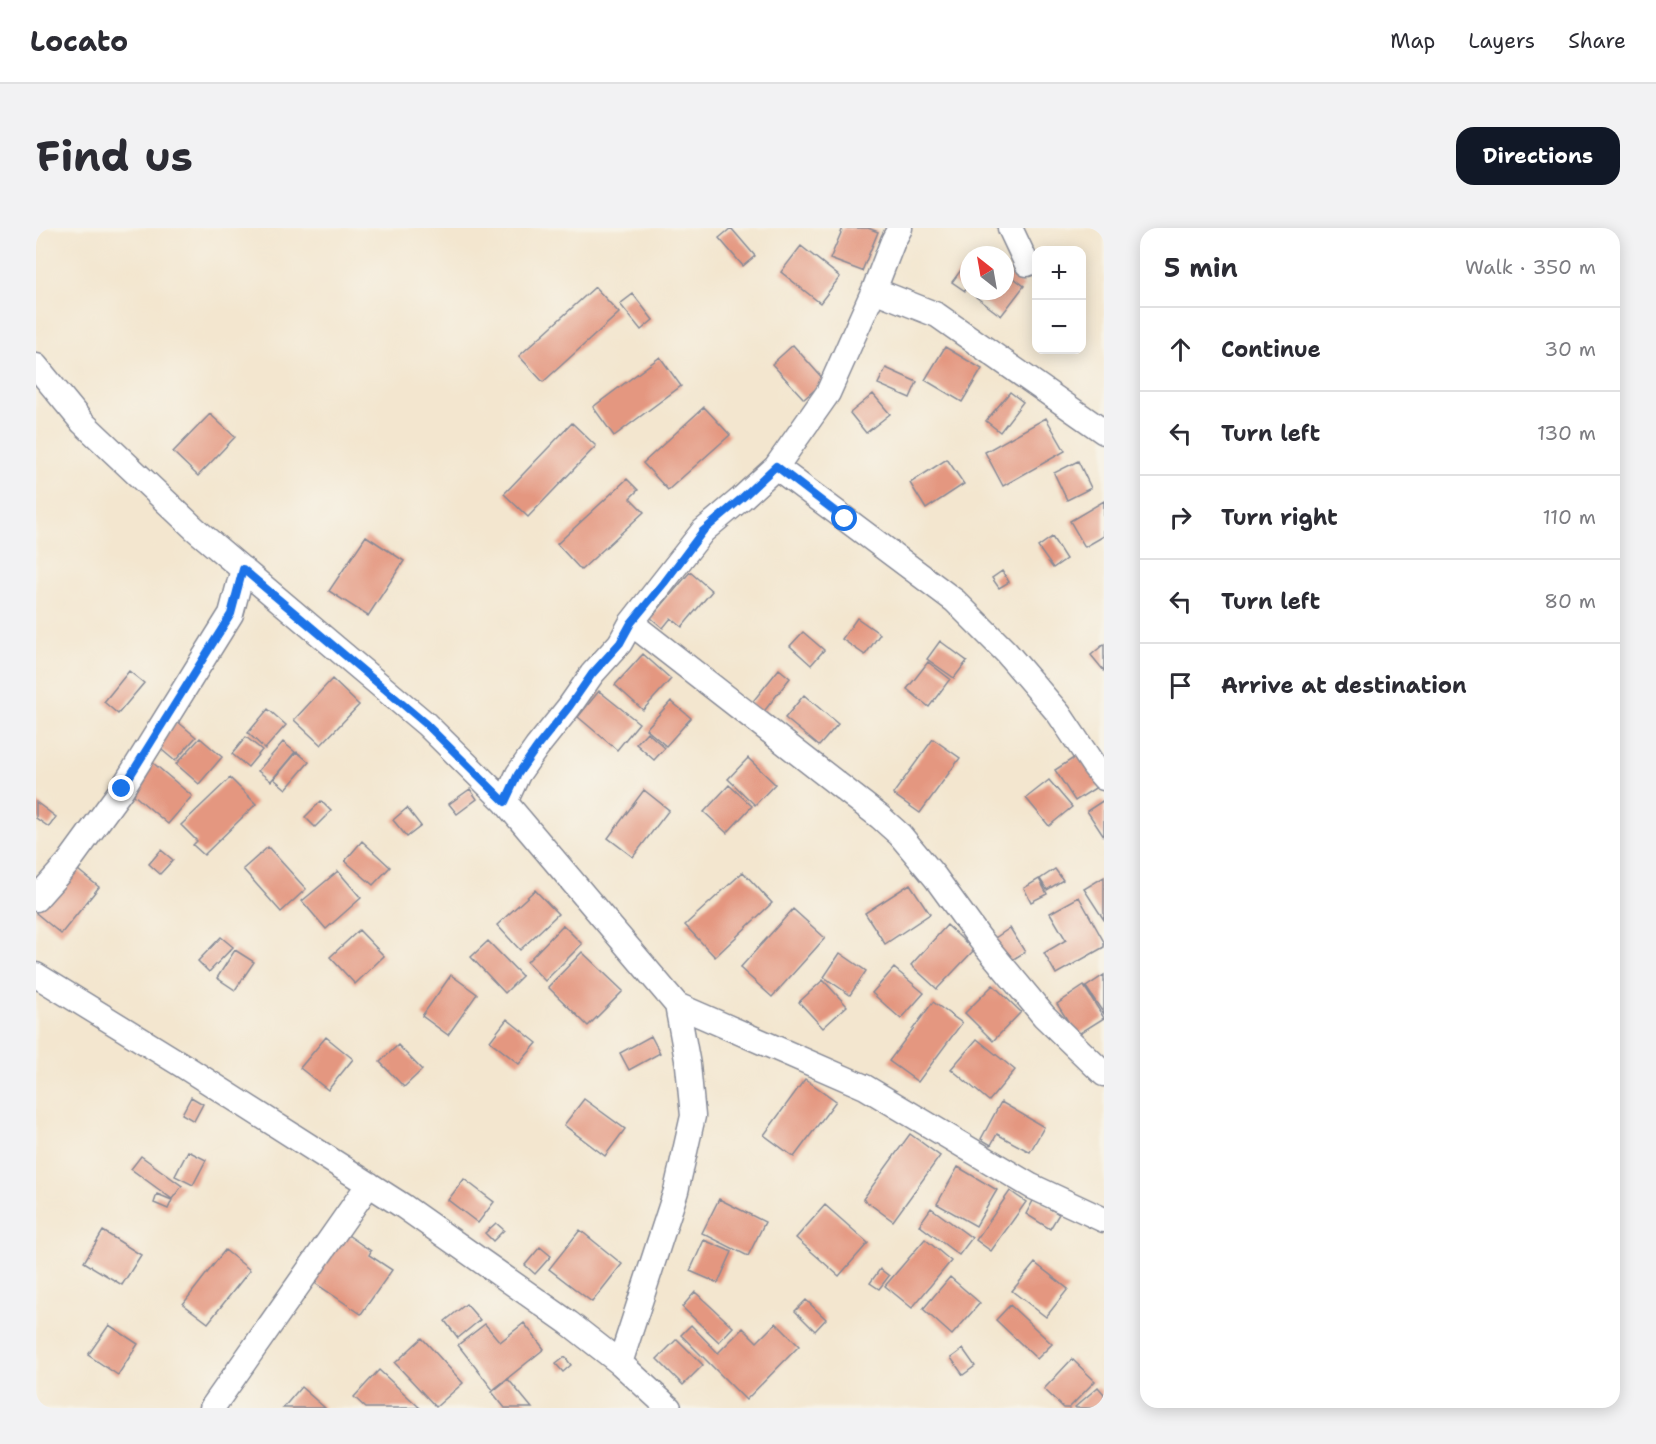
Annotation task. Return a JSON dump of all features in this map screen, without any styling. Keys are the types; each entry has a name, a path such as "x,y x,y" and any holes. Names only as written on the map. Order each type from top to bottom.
{"street":[{"path":"1010,228 1027,264"},
{"path":"505,802 518,774 537,747 592,674 620,643 631,623 703,531 776,466 828,393 874,290 892,232"},
{"path":"874,290 937,315 1104,432"},
{"path":"36,366 82,422 195,529 426,724 505,802 677,1005 865,1087 1031,1186 1104,1220"},
{"path":"776,466 955,601 1006,652 1059,714 1104,778"},
{"path":"36,899 68,863 122,789 231,614 243,569"},
{"path":"631,623 900,835 1044,1016 1104,1074"},
{"path":"36,975 403,1206 569,1323 620,1363 669,1408"},
{"path":"620,1363 676,1191 693,1116 688,1065 677,1005"},
{"path":"212,1408 369,1184"}],"building":[{"path":"731,228 755,256 743,266 719,238"},
{"path":"843,228 868,228 878,232 862,271 830,259"},
{"path":"801,246 840,277 820,303 781,272"},
{"path":"960,271 960,288 952,282"},
{"path":"1014,278 1024,286 1014,299"},
{"path":"595,287 619,313 543,382 519,356"},
{"path":"633,294 653,320 641,330 620,304"},
{"path":"980,300 1013,300 1001,316"},
{"path":"793,345 825,381 804,399 772,364"},
{"path":"945,347 982,369 962,402 925,380"},
{"path":"660,357 681,386 614,436 593,407"},
{"path":"886,368 917,382 910,398 878,384"},
{"path":"1010,392 1023,402 1000,432 986,421"},
{"path":"873,394 890,414 866,433 850,413"},
{"path":"704,407 730,435 668,490 643,463"},
{"path":"210,414 235,437 198,476 173,452"},
{"path":"1046,418 1065,451 1003,486 985,452"},
{"path":"572,423 596,446 528,517 504,494"},
{"path":"947,459 964,484 926,509 910,483"},
{"path":"1078,461 1091,488 1067,500 1054,473"},
{"path":"627,479 638,490 630,498 644,512 581,570 557,544"},
{"path":"1104,501 1104,536 1085,547 1070,521"},
{"path":"366,536 404,561 368,616 329,591"},
{"path":"1052,537 1066,559 1053,568 1038,547"},
{"path":"1002,571 1009,582 999,588 992,578"},
{"path":"690,572 712,591 682,627 671,618 663,628 651,618"},
{"path":"857,618 880,634 865,655 842,639"},
{"path":"803,632 824,650 811,665 790,646"},
{"path":"940,641 967,661 954,678 927,659"},
{"path":"1104,644 1104,671 1091,655"},
{"path":"643,654 671,679 643,710 615,685"},
{"path":"928,662 950,679 929,707 907,689"},
{"path":"779,669 790,678 762,714 750,705"},
{"path":"129,671 144,683 118,714 104,702"},
{"path":"332,679 359,705 321,745 294,720"},
{"path":"599,691 639,723 617,750 578,717"},
{"path":"804,695 838,724 819,746 785,718"},
{"path":"671,701 691,718 666,746 646,729"},
{"path":"268,709 286,725 265,749 248,733"},
{"path":"177,721 196,737 175,761 156,745"},
{"path":"647,732 665,748 654,760 636,744"},
{"path":"246,737 262,750 248,767 232,754"},
{"path":"200,738 222,757 199,784 176,764"},
{"path":"933,739 960,758 920,813 893,794"},
{"path":"283,742 295,752 271,781 258,771"},
{"path":"297,752 309,762 286,789 274,779"},
{"path":"1080,754 1100,785 1075,801 1055,770"},
{"path":"748,758 775,784 755,805 728,779"},
{"path":"152,762 192,796 168,824 128,790"},
{"path":"230,778 256,804 204,855 193,845 197,841 181,825"},
{"path":"1049,780 1072,807 1049,826 1026,798"},
{"path":"729,785 752,806 727,833 704,812"},
{"path":"470,789 477,799 457,814 449,804"},
{"path":"644,790 669,810 633,857 608,838"},
{"path":"1104,800 1104,837 1087,811"},
{"path":"321,801 331,811 315,827 305,817"},
{"path":"36,802 56,817 49,827 36,818"},
{"path":"407,808 421,826 407,837 393,820"},
{"path":"362,841 390,867 373,885 345,861"},
{"path":"268,847 306,889 281,912 243,869"},
{"path":"161,850 173,860 160,874 149,864"},
{"path":"73,866 99,887 61,934 36,911"},
{"path":"1055,869 1063,880 1047,890 1040,879"},
{"path":"338,871 361,898 326,929 302,901"},
{"path":"743,872 772,903 715,957 685,925"},
{"path":"1104,877 1104,920 1084,889"},
{"path":"1039,879 1047,894 1031,902 1024,888"},
{"path":"910,884 930,914 885,944 865,913"},
{"path":"535,890 558,914 520,950 497,925"},
{"path":"1079,897 1104,942 1104,947 1056,974 1044,953 1066,940 1050,913"},
{"path":"793,909 825,938 772,997 740,968"},
{"path":"563,925 582,944 545,981 527,962"},
{"path":"947,925 974,950 937,989 911,965"},
{"path":"1010,928 1025,952 1007,963 992,940"},
{"path":"359,930 384,956 355,984 330,957"},
{"path":"221,937 233,947 209,972 198,961"},
{"path":"488,941 522,976 505,993 471,957"},
{"path":"235,950 254,962 235,990 217,978"},
{"path":"582,952 623,991 588,1026 548,987"},
{"path":"840,953 866,971 850,995 824,977"},
{"path":"894,968 924,993 901,1019 872,993"},
{"path":"451,975 477,994 448,1035 422,1016"},
{"path":"1104,975 1104,1014 1086,987"},
{"path":"823,980 847,1006 823,1028 799,1002"},
{"path":"993,985 1021,1012 993,1041 965,1013"},
{"path":"1084,986 1104,1018 1077,1035 1057,1004"},
{"path":"933,1002 962,1023 918,1082 889,1061"},
{"path":"507,1019 537,1043 519,1064 490,1041"},
{"path":"651,1036 660,1053 629,1070 620,1053"},
{"path":"326,1037 353,1059 328,1090 300,1068"},
{"path":"977,1039 1015,1070 989,1101 951,1069"},
{"path":"398,1045 422,1070 404,1087 380,1062"},
{"path":"805,1079 836,1101 794,1157 764,1135"},
{"path":"191,1097 203,1104 194,1121 182,1114"},
{"path":"584,1099 625,1129 605,1156 564,1125"},
{"path":"1001,1102 1044,1127 1030,1152 997,1134 991,1145 981,1139"},
{"path":"910,1134 940,1156 893,1221 863,1199"},
{"path":"188,1151 206,1160 193,1185 175,1176"},
{"path":"141,1156 182,1186 172,1199 131,1169"},
{"path":"958,1167 997,1190 976,1226 937,1204"},
{"path":"464,1179 494,1202 478,1223 448,1200"},
{"path":"1010,1191 1026,1202 991,1251 976,1240"},
{"path":"157,1194 172,1200 168,1209 154,1203"},
{"path":"719,1199 765,1222 748,1256 702,1233"},
{"path":"1034,1199 1059,1214 1050,1229 1026,1214"},
{"path":"825,1205 868,1243 839,1276 796,1238"},
{"path":"931,1208 972,1238 959,1255 919,1225"},
{"path":"496,1223 504,1230 493,1241 485,1233"},
{"path":"580,1230 622,1264 592,1302 549,1269"},
{"path":"103,1231 141,1255 122,1285 84,1262"},
{"path":"345,1233 371,1251 369,1255 392,1270 361,1314 312,1281"},
{"path":"925,1239 951,1261 912,1308 885,1286"},
{"path":"704,1240 732,1252 718,1283 690,1271"},
{"path":"540,1247 551,1256 535,1274 525,1265"},
{"path":"225,1250 250,1270 208,1323 183,1304"},
{"path":"1035,1263 1068,1289 1046,1317 1012,1291"},
{"path":"880,1269 889,1276 879,1289 870,1283"},
{"path":"950,1277 980,1303 952,1335 923,1309"},
{"path":"695,1292 733,1327 719,1342 682,1307"},
{"path":"806,1300 826,1319 815,1331 795,1311"},
{"path":"466,1304 480,1320 458,1338 445,1321"},
{"path":"1010,1305 1052,1344 1037,1359 996,1320"},
{"path":"524,1323 544,1349 493,1390 458,1345 485,1324 500,1342"},
{"path":"776,1323 799,1346 746,1400 681,1335 691,1325 718,1353 743,1328 757,1342"},
{"path":"109,1325 138,1344 118,1375 88,1355"},
{"path":"422,1338 463,1383 436,1407 395,1363"},
{"path":"677,1339 703,1365 683,1385 657,1359"},
{"path":"963,1349 975,1366 963,1375 951,1358"},
{"path":"565,1357 571,1365 563,1372 556,1364"},
{"path":"1072,1359 1095,1381 1069,1408 1064,1408 1044,1389"},
{"path":"379,1370 420,1408 366,1408 354,1397"},
{"path":"508,1379 532,1408 505,1408 492,1392"},
{"path":"301,1387 325,1408 283,1408"},
{"path":"1098,1387 1104,1394 1104,1408 1075,1407"}],"route":[{"path":"122,789 231,614 243,569 426,724 505,802 518,774 537,747 592,674 620,643 631,623 703,531 776,466 845,519"}]}
